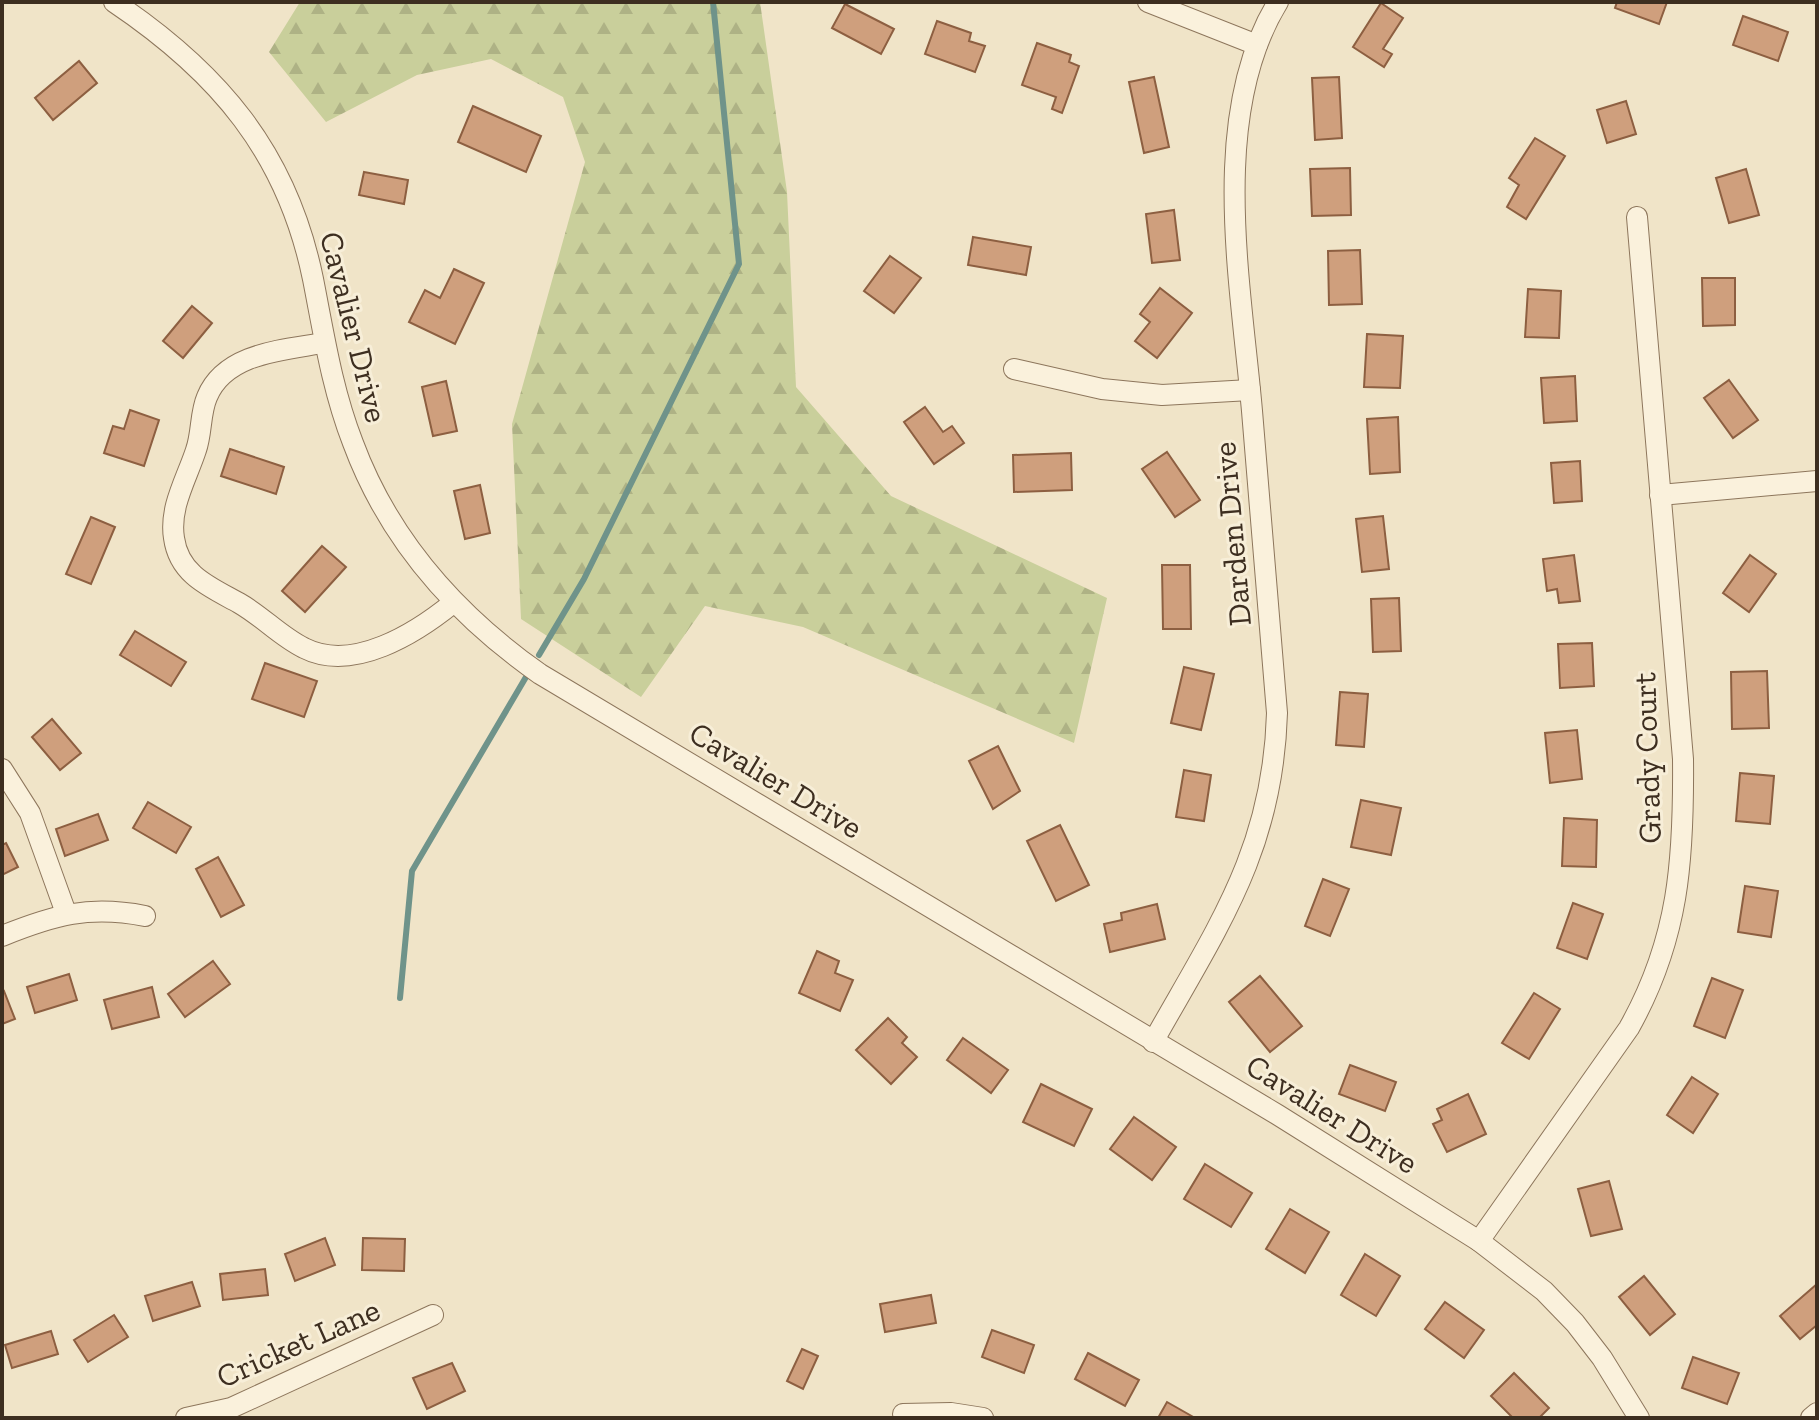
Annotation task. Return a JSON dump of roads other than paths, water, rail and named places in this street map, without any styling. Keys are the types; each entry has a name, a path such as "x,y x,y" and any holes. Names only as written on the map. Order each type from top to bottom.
{"street":[{"name":"Cavalier Drive","path":"114,2 176,48 225,94 265,153 301,234 337,399 375,492 399,534 453,603 503,648 540,674 1479,1241 1544,1291 1575,1323 1602,1358 1639,1418"},
{"path":"1148,2 1257,45"},
{"name":"Darden Drive","path":"1153,1042 1243,877 1270,794 1277,713 1236,226 1242,97 1257,45 1278,2"},
{"name":"Grady Court","path":"1479,1241 1629,1028 1653,982 1674,920 1683,820 1683,759 1637,217"},
{"path":"323,343 263,353 243,361 212,388 206,398 196,449 177,506 173,536 178,554 203,585 265,619 301,647 331,656 375,648 430,622 453,603"},
{"path":"1014,369 1102,389 1162,395 1250,390"},
{"path":"1660,495 1817,481"},
{"path":"2,769 30,813 66,913"},
{"path":"2,936 66,913 94,910 145,916"},
{"name":"Cricket Lane","path":"186,1418 231,1408 433,1315"},
{"path":"903,1414 951,1413 983,1418"},
{"path":"1811,1418 1817,1413"}],"waterway":[{"path":"539,655 584,579 739,264 713,2"},
{"path":"400,998 412,871 526,677"}]}
